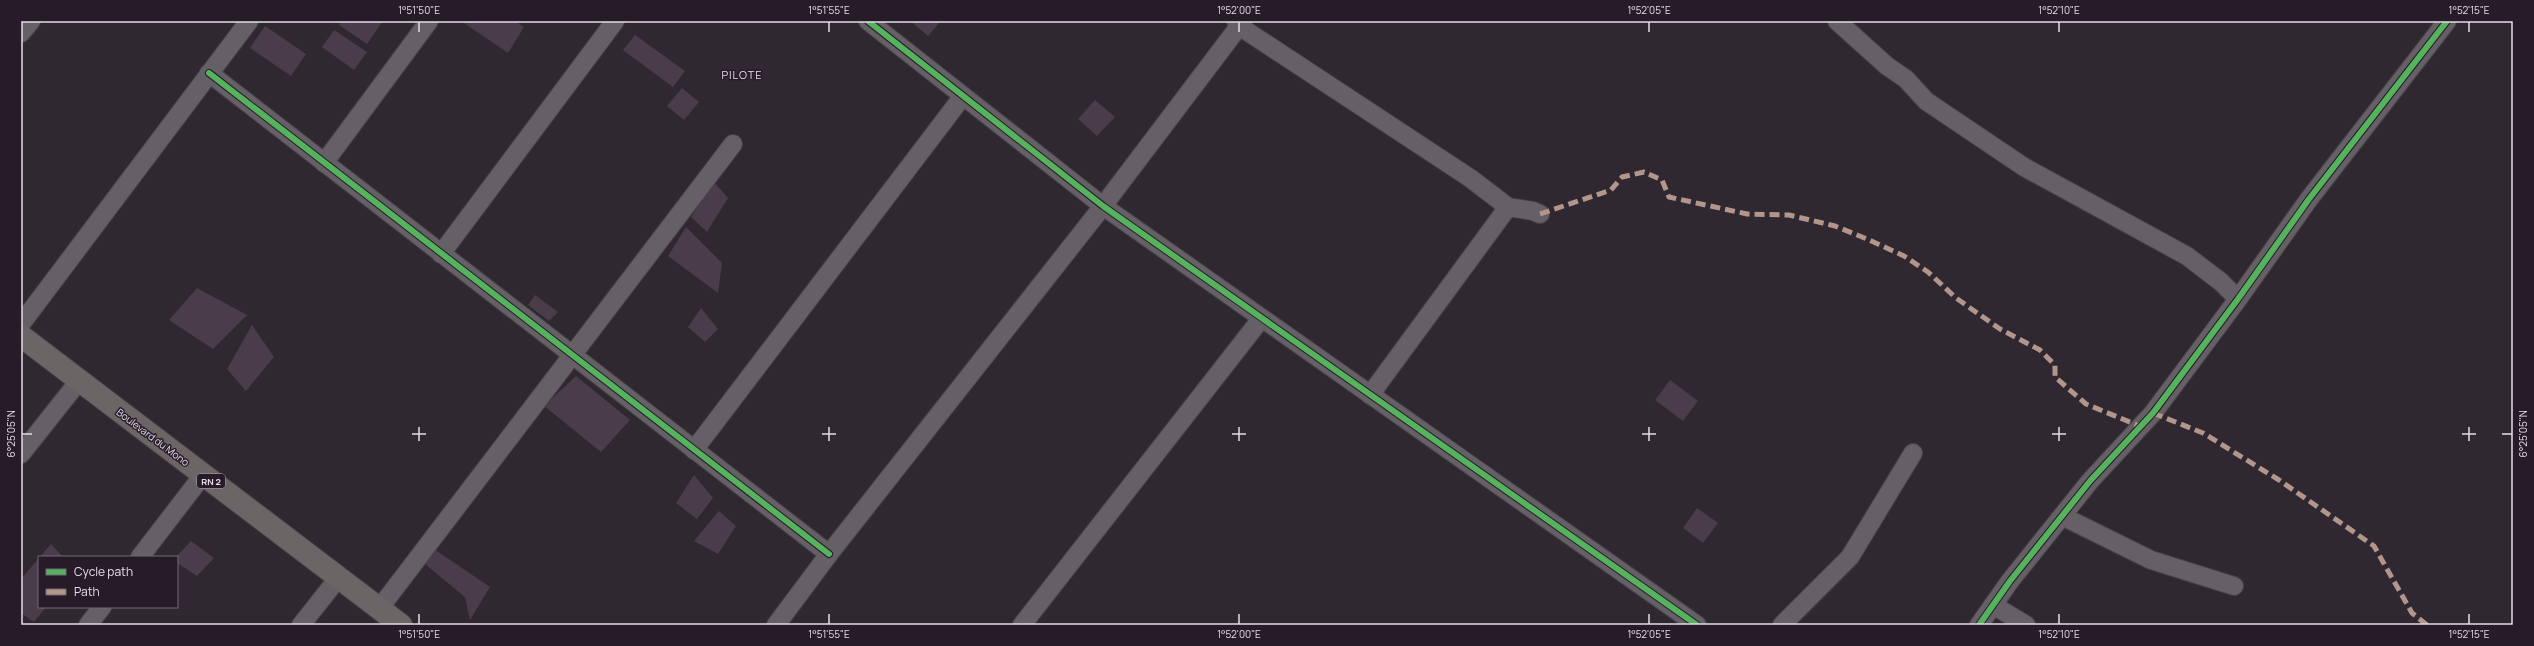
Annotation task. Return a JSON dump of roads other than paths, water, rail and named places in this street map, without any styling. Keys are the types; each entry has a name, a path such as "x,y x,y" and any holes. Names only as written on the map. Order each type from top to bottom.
{"main road":[{"name":"Boulevard du Mono","path":"21,336 400,625"}],"street":[{"path":"21,34 31,21"},
{"path":"21,324 249,21"},
{"path":"324,163 429,21"},
{"path":"442,254 615,21"},
{"path":"868,21 1103,206 1261,319 1697,625"},
{"path":"1979,625 2090,481 2142,427 2238,300 2309,199 2447,21"},
{"path":"776,625 829,554 1103,206 1240,23 1470,178 1508,207 1540,214"},
{"path":"1843,23 1887,66 1906,79 1926,101 2024,167 2187,256 2221,282 2238,300"},
{"path":"209,74 829,554"},
{"path":"694,450 963,96"},
{"path":"379,609 733,144"},
{"path":"1370,395 1508,207"},
{"path":"1022,625 1261,319"},
{"path":"21,454 79,381"},
{"path":"1782,625 1850,557 1913,453"},
{"path":"141,556 203,475"},
{"path":"2062,516 2151,560 2234,586"},
{"path":"301,625 339,577"},
{"path":"1993,605 2026,625"},
{"path":"88,625 101,608"}],"district":[{"name":"PILOTE","path":"742,74"}]}
